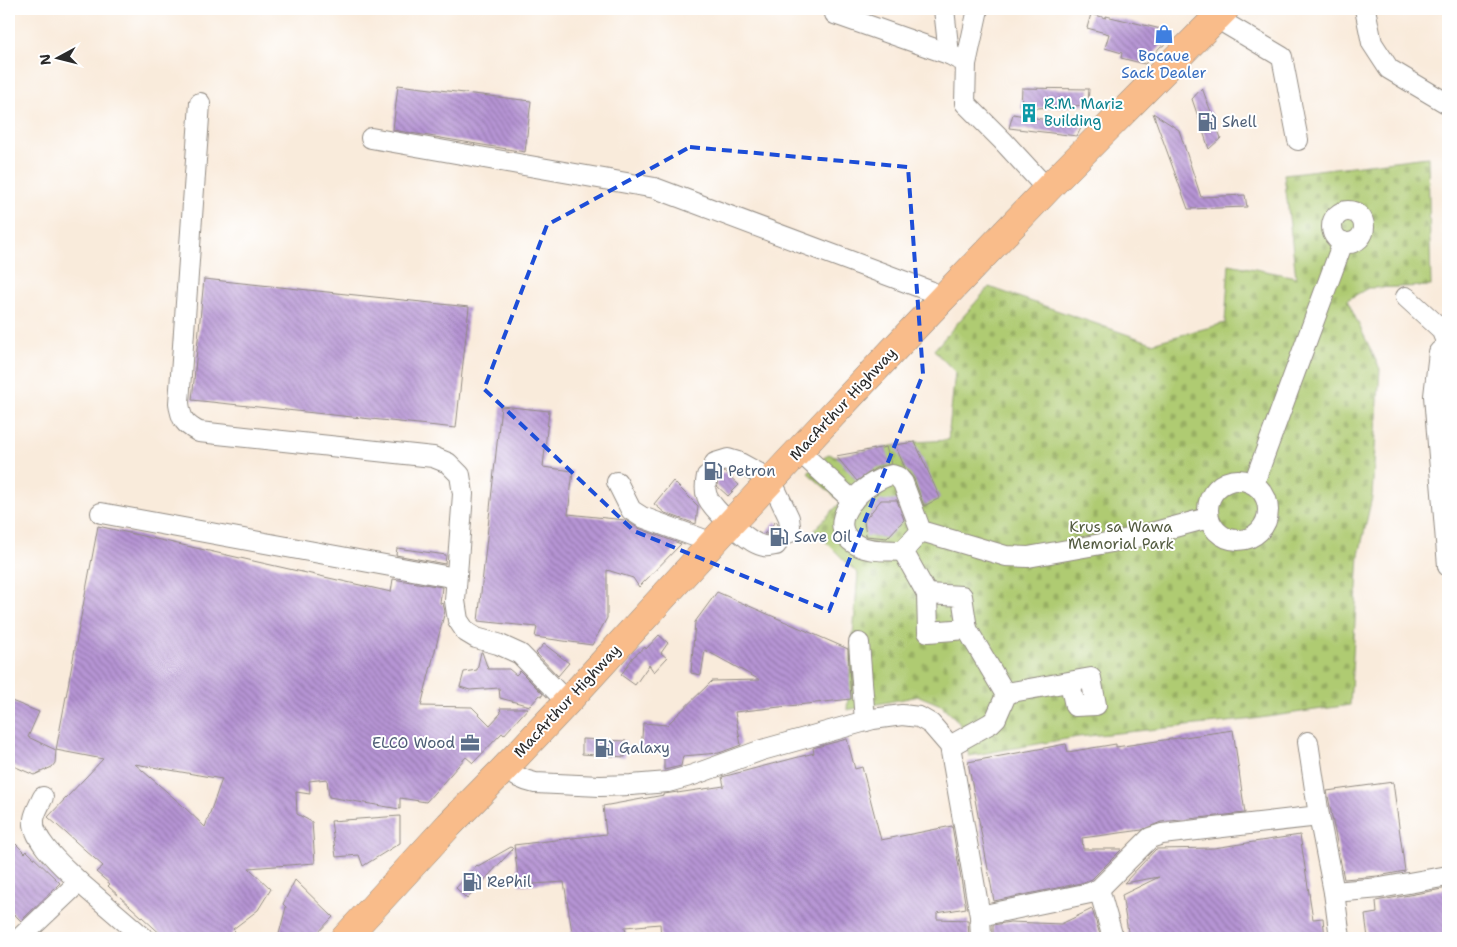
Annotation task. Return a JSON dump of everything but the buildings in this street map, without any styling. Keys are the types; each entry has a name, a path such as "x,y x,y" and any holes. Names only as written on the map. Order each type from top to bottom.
{"highway":[{"name":"MacArthur Highway","path":"344,938 567,702 771,480 941,300 1222,10"}],"street":[{"path":"944,9 958,59 965,103 1048,190"},
{"path":"958,59 978,9"},
{"path":"1365,9 1372,43 1388,70 1448,104"},
{"path":"1222,10 1228,25 1282,57 1298,140"},
{"path":"835,14 958,59"},
{"path":"200,103 178,403 180,415 187,425 199,432 433,457 448,463 460,476 463,494 455,601 458,620 466,632 476,638 498,644 520,654 567,702"},
{"path":"371,138 655,188 930,291 941,300"},
{"path":"1254,483 1343,242"},
{"path":"1406,297 1441,329 1448,344 1439,352 1448,566"},
{"path":"799,451 853,500"},
{"path":"617,482 631,510 642,516 754,542 763,546 782,539 790,526 790,518 771,480 738,462 728,459 711,470 705,486 721,534"},
{"path":"903,551 866,549 855,544 845,535 842,523 844,512 853,500 872,483 884,476 892,475 898,477 903,483 921,531"},
{"path":"1233,479 1254,483 1264,493 1268,502 1268,515 1265,525 1259,532 1244,540 1233,540 1224,537 1215,530 1208,518 1210,497 1216,488 1233,479"},
{"path":"100,513 456,578"},
{"path":"921,531 1006,556 1028,557 1129,539 1208,518"},
{"path":"903,551 921,531"},
{"path":"903,551 927,594 928,632 967,629"},
{"path":"927,594 962,596 967,629 1006,695"},
{"path":"859,643 865,721"},
{"path":"1006,695 1070,683"},
{"path":"950,746 991,723 996,718 1006,695"},
{"path":"505,768 515,777 535,783 600,786 668,782 762,750 865,721 902,715 919,717 932,724 950,746 980,916 981,938"},
{"path":"1308,742 1318,816 1334,892 1340,938"},
{"path":"43,796 34,819 34,830 39,841 79,882 144,938"},
{"path":"980,916 1090,893 1099,889 1150,838 1162,834 1318,816"},
{"path":"1334,892 1380,888 1448,876"},
{"path":"20,938 79,882"},
{"path":"1099,889 1113,938"}],"highlighted area":[{"path":"690,147 908,167 923,374 829,611 634,531 484,389 547,225"}],"green space":[{"name":"Krus sa Wawa Memorial Park","path":"1428,157 1431,286 1368,288 1347,300 1380,369 1372,497 1359,555 1350,705 1246,720 1078,737 969,756 959,722 941,705 919,696 847,710 858,574 814,530 841,502 808,473 828,454 836,456 915,442 948,440 955,372 934,350 989,287 1152,343 1225,323 1229,264 1296,277 1284,174"}],"place":[{"name":"Bocaue Sack Dealer","path":"1164,34"},
{"name":"R.M. Mariz Building","path":"1029,113"},
{"name":"Shell","path":"1207,122"},
{"name":"Petron","path":"713,471"},
{"name":"Save Oil","path":"779,537"},
{"name":"ELCO Wood","path":"470,743"},
{"name":"Galaxy","path":"604,748"},
{"name":"RePhil","path":"472,882"}]}
